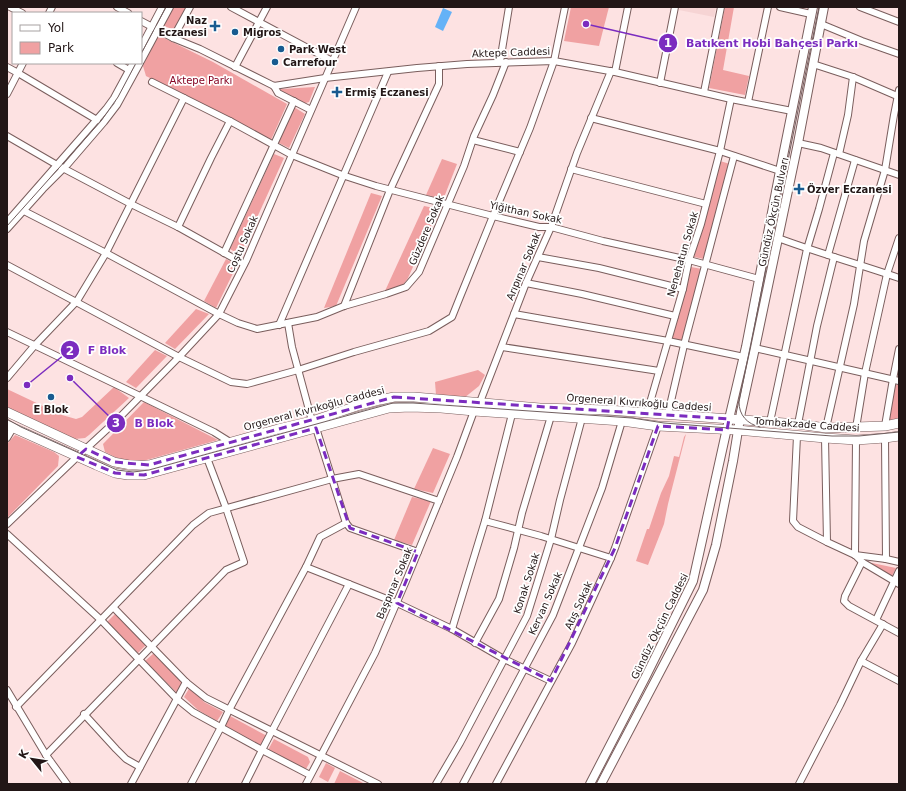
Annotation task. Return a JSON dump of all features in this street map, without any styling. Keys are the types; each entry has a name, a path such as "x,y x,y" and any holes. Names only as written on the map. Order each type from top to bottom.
{"main road":[{"name":"Orgeneral Kıvrıkoğlu Caddesi","path":"7,412 114,462 129,466 149,465 230,442 314,424 357,406 394,397 414,397 540,408 668,414 766,422"},
{"name":"Tombakzade Caddesi","path":"314,424 389,408 410,407 582,418 622,421 658,426 737,430 856,440 899,436"},
{"name":"Tombakzade Caddesi","path":"766,422 826,428 856,428 885,426 899,423"},
{"path":"10,426 115,473 144,475 208,458 314,424"}],"street":[{"path":"10,7 20,12"},
{"path":"117,7 126,12"},
{"path":"142,57 155,28 162,7"},
{"path":"142,46 170,7"},
{"path":"172,38 190,7"},
{"path":"231,7 332,61"},
{"path":"235,67 267,7"},
{"path":"347,7 355,9"},
{"name":"Güzdere Sokak","path":"24,211 219,314 257,329 317,317 344,306 406,287 419,272 493,95 503,62 509,7"},
{"path":"7,265 230,382 247,384 429,331 452,317 530,128 554,60 566,7"},
{"name":"Arıpınar Sokak","path":"480,402 526,283 550,227 591,118 613,71 628,7"},
{"path":"660,83 675,7"},
{"path":"704,92 721,7"},
{"path":"748,102 768,7"},
{"path":"780,7 812,10"},
{"name":"Gündüz Ökçün Bulvarı","path":"739,420 798,143 824,7"},
{"path":"860,7 899,22"},
{"name":"Coştu Sokak","path":"7,524 117,420 219,314 244,264 355,9"},
{"name":"Gündüz Ökçün Bulvarı","path":"729,420 744,357 812,10"},
{"path":"142,22 172,38 200,49 274,86 278,93 311,110"},
{"path":"821,24 899,54"},
{"name":"Aktepe Caddesi","path":"274,86 325,78 439,66 554,60 613,71 704,92 731,100 792,111"},
{"path":"7,94 22,64"},
{"path":"119,64 129,70"},
{"path":"7,230 24,211 114,98 132,64"},
{"path":"7,222 104,122 117,106 139,64"},
{"path":"813,64 898,93 896,116 885,170 864,241 854,304 826,428"},
{"path":"344,306 390,190 439,84 439,66"},
{"path":"7,68 97,120"},
{"path":"279,325 342,175 388,72"},
{"path":"766,422 784,354 807,249 848,115 853,77"},
{"name":"Yiğithan Sokak","path":"152,82 230,121 292,155 342,175 390,190 447,205 539,227 550,227 603,241 706,264 759,279"},
{"path":"7,378 35,345 77,301 106,253 184,98"},
{"name":"Nenehatun Sokak","path":"647,413 675,316 689,260 701,224 720,151 731,100"},
{"path":"224,253 294,101"},
{"path":"591,118 720,151 780,170"},
{"path":"178,227 230,121"},
{"path":"7,136 60,166 178,227 244,264"},
{"path":"473,140 520,152"},
{"path":"798,143 821,148 899,175"},
{"path":"668,414 684,345 734,156"},
{"path":"798,424 831,256 855,160"},
{"path":"571,169 706,204"},
{"path":"778,238 807,249 899,278"},
{"path":"856,428 864,373 888,274 899,238"},
{"path":"538,257 599,268 682,289"},
{"path":"526,283 582,294 675,316"},
{"path":"514,314 668,341 744,357"},
{"path":"288,323 298,370 346,523 350,528 418,552"},
{"path":"7,332 214,432 230,442"},
{"path":"502,347 659,371"},
{"path":"755,348 896,380"},
{"path":"885,426 896,380 899,349"},
{"name":"Başpınar Sokak","path":"306,784 375,653 439,501 474,411"},
{"path":"452,629 485,520 512,414"},
{"path":"475,643 499,599 551,416"},
{"name":"Konak Sokak","path":"436,784 460,743 527,616 551,539 582,418"},
{"name":"Gündüz Ökçün Caddesi","path":"590,784 693,581 729,420"},
{"name":"Gündüz Ökçün Caddesi","path":"601,784 703,590 717,537 734,461 739,420"},
{"name":"Kervan Sokak","path":"463,784 553,615 602,488 622,421"},
{"path":"7,438 10,426"},
{"name":"Atış Sokak","path":"496,784 572,643 611,558 658,426"},
{"path":"797,436 793,521 798,527 855,556 862,562 897,582"},
{"path":"825,438 827,542"},
{"path":"885,438 886,559"},
{"path":"855,556 856,440"},
{"path":"46,755 84,714 139,660 226,570 244,562 208,458"},
{"path":"16,706 114,608 193,525 209,514 332,479 359,474 439,501"},
{"path":"485,520 611,558"},
{"path":"190,784 306,567 320,537 346,523"},
{"path":"7,534 101,620 177,699 194,712 310,775"},
{"path":"855,556 886,559 899,562"},
{"path":"862,562 844,601 849,606 899,633"},
{"path":"306,567 397,602 452,629 504,659 552,681"},
{"path":"876,620 897,582 899,571"},
{"path":"245,784 349,584"},
{"path":"114,608 186,682 206,698 378,784"},
{"path":"799,784 861,661 883,624"},
{"path":"861,661 899,682"},
{"path":"131,784 186,682"},
{"path":"7,690 46,755 67,784"},
{"path":"84,714 126,759 140,767"}],"highlighted area":[{"path":"394,397 729,419 727,430 658,426 615,548 551,681 397,603 418,552 350,528 316,428 144,475 115,473 77,457 86,449 114,462 149,465"}],"shaded area":[{"path":"680,7 716,7 714,17 679,10"}],"green space":[{"path":"172,7 186,7 174,30 162,25"},
{"path":"571,7 609,7 599,46 564,41"},
{"path":"725,7 734,7 723,70 749,76 745,95 709,88"},
{"name":"Aktepe Parkı","path":"158,35 213,62 287,104 271,140 146,76 143,66"},
{"path":"315,87 309,102 302,104 279,92 281,89"},
{"path":"294,107 305,114 289,148 277,142"},
{"path":"274,154 284,158 240,255 230,249"},
{"path":"442,159 457,164 443,200 426,195"},
{"path":"720,161 730,164 704,259 694,257"},
{"path":"371,193 382,196 336,306 324,308"},
{"path":"424,206 439,209 408,278 403,285 385,291"},
{"path":"226,259 237,265 216,308 204,301"},
{"path":"691,267 702,269 682,343 671,340"},
{"path":"196,309 209,314 175,349 165,343"},
{"path":"155,350 167,356 136,388 126,382"},
{"path":"478,370 485,375 479,386 464,398 436,395 435,382"},
{"path":"894,385 899,385 899,420 889,422"},
{"path":"114,387 129,398 85,438 75,439 7,407 7,389 62,415 76,419 82,417"},
{"path":"144,402 218,440 143,461 121,460 105,452 103,444"},
{"path":"686,434 664,524 648,565 636,561 647,529 649,529 661,493 669,476 674,456 679,457"},
{"path":"15,435 54,452 59,456 58,466 7,518 7,444"},
{"path":"433,448 450,454 433,493 414,489"},
{"path":"412,497 431,501 412,545 394,540"},
{"path":"872,563 896,568 892,576 872,565"},
{"path":"115,614 146,645 138,653 107,622"},
{"path":"154,653 182,681 177,693 145,661"},
{"path":"190,687 204,702 223,712 217,721 198,710 184,697"},
{"path":"230,716 267,736 262,746 225,727"},
{"path":"274,739 308,757 310,762 306,769 268,750"},
{"path":"326,763 335,768 328,782 319,777"},
{"path":"340,771 365,784 334,784"}],"water":[{"path":"443,8 452,12 443,31 435,27"}],"tram line":[{"path":"142,52 166,7"},
{"path":"760,427 751,424 742,415 739,402 819,7"},
{"path":"7,226 101,121 118,97 135,64"},
{"path":"7,419 21,427 117,470 133,472 149,470 393,403 413,403 632,418 664,423 832,436 859,436 899,432"}],"place":[{"name":"Batıkent Hobi Bahçesi Parkı","path":"586,24"},
{"name":"Naz Eczanesi","path":"215,26"},
{"name":"Migros","path":"235,32"},
{"name":"Park West","path":"281,49"},
{"name":"Carrefour","path":"275,62"},
{"name":"Ermiş Eczanesi","path":"337,92"},
{"name":"Özver Eczanesi","path":"799,189"},
{"name":"B Blok","path":"70,378"},
{"name":"F Blok","path":"27,385"},
{"name":"E Blok","path":"51,397"}]}
